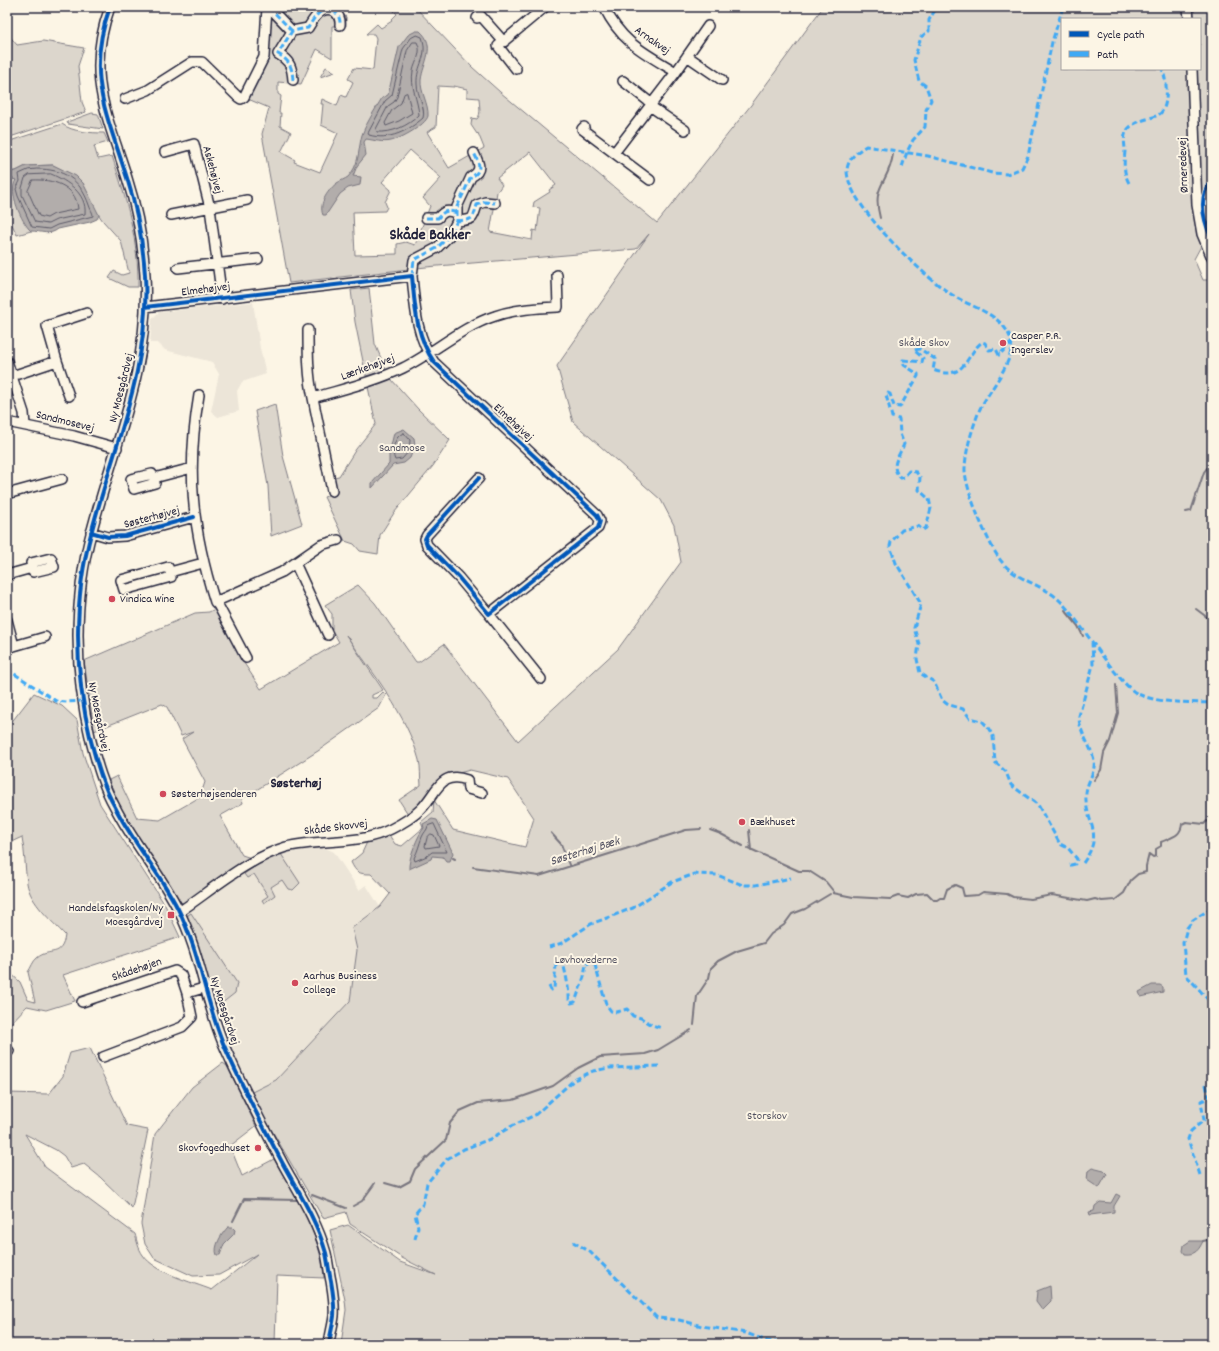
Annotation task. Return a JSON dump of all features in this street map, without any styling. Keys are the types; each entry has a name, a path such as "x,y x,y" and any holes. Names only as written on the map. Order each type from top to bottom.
{"street":[{"name":"Ny Moesgårdvej","path":"110,7 98,52 99,85 104,112 136,210 145,274 144,332 136,381 91,532 80,601 78,628 82,701 101,778 115,808 150,861 179,912 194,946 220,1034 238,1079 314,1221 326,1253 334,1298 334,1316 328,1344"},
{"path":"268,7 292,31"},
{"path":"125,99 148,90 192,62 202,62 238,98 241,99 244,97 264,57 268,7"},
{"path":"516,69 498,46 546,7"},
{"name":"Arnakvej","path":"604,7 611,20 628,42 676,72"},
{"path":"1188,7 1189,18"},
{"path":"293,80 291,66 288,61 278,54 292,31 308,28 321,11 328,9 335,12 339,17 340,25"},
{"path":"477,18 480,15 504,42"},
{"name":"Arnakvej","path":"614,153 676,72 708,26"},
{"name":"Arnakvej","path":"687,56 722,80"},
{"name":"Ørneredevej","path":"1192,70 1197,205 1202,234 1212,258"},
{"path":"623,81 651,105 685,130"},
{"path":"584,127 582,129 650,180"},
{"name":"Askehøjvej","path":"164,152 194,144 210,208 222,298"},
{"path":"412,276 414,260 445,242 457,217 471,177 477,174 480,169 480,164 474,153"},
{"name":"Askehøjvej","path":"170,215 247,200"},
{"path":"426,218 438,218 444,211 450,210 457,217 472,218 475,216 477,205 481,203 495,203"},
{"path":"178,268 258,259"},
{"path":"428,353 480,322 495,316 535,308 558,306 557,275"},
{"name":"Elmehøjvej","path":"145,307 412,276 417,324 428,353 450,378 558,477 597,515 600,521 598,528 489,614"},
{"path":"69,396 47,326 87,313"},
{"path":"308,330 308,366 332,491"},
{"name":"Lærkehøjvej","path":"313,398 394,372 428,353"},
{"path":"12,376 57,361"},
{"path":"7,364 24,413 25,425"},
{"name":"Søsterhøjvej","path":"199,395 194,424 192,468 194,517 203,564 215,602 246,658"},
{"name":"Sandmosevej","path":"7,422 25,425 116,448"},
{"path":"154,478 192,468"},
{"path":"479,478 427,534 425,539 427,545 459,578 541,679"},
{"path":"7,494 62,479"},
{"name":"Søsterhøjvej","path":"91,532 108,537 126,536 194,517"},
{"path":"215,602 282,572 321,545 338,540"},
{"path":"295,563 328,635"},
{"path":"170,572 203,564"},
{"path":"168,567 170,572 171,577 124,590 121,580 168,567"},
{"path":"7,575 32,568"},
{"path":"7,620 11,647 45,637"},
{"name":"Skåde Skovvej","path":"179,912 259,858 274,851 287,847 312,843 363,839 390,830 420,810 430,800 438,786 451,777 459,777 467,780 468,789 482,793"},
{"name":"Skådehøjen","path":"82,1002 175,971 181,975 187,993 192,1017 182,1027 103,1057"},
{"path":"187,993 206,987"}],"shaded area":[{"path":"253,302 260,348 266,374 242,382 237,391 239,411 218,417 211,411 219,374 212,362 165,350 158,343 150,343 152,319 159,312"},
{"path":"317,844 334,852 359,890 366,885 380,907 352,928 357,950 350,1001 276,1080 250,1093 235,1063 186,915 199,901 264,859 289,850"}],"green space":[{"path":"274,7 345,7 341,11 346,17 346,26 332,26 332,58 317,49 301,84 278,82 278,94 281,96 279,113 281,113 280,126 291,132 281,152 295,160 294,162 320,172 338,133 321,125 322,99 337,106 341,95 346,97 353,82 348,79 354,68 373,70 376,38 374,34 366,34 377,24 381,28 392,21 391,20 397,14 390,7 415,7 472,67 500,92 657,223 751,105 823,7 1212,7 1212,268 1201,246 1194,259 1203,280 1212,280 1212,1344 341,1344 346,1310 330,1230 348,1225 400,1262 436,1275 402,1258 350,1224 346,1212 323,1218 250,1093 276,1080 350,1001 357,950 352,928 380,907 390,894 371,874 358,872 351,862 362,853 367,842 389,835 395,844 402,846 423,828 421,822 433,812 434,800 453,830 525,847 534,818 508,779 470,770 441,778 421,805 408,814 399,800 421,785 420,763 414,743 398,711 378,679 346,635 383,690 372,695 372,698 377,698 383,692 386,695 379,708 318,751 242,799 243,803 220,816 242,855 251,858 183,903 177,901 127,822 112,787 108,784 109,780 117,776 137,818 160,820 200,797 205,782 182,739 193,732 181,736 167,707 162,704 94,731 84,661 195,613 209,612 217,608 242,660 261,689 339,642 332,630 332,614 325,605 358,585 375,603 416,662 419,662 444,644 518,741 618,649 681,562 674,525 661,500 573,422 557,366 649,234 636,249 426,267 289,283 262,134 269,108 248,99 249,89 264,65 270,17","holes":["438,86 454,86 467,89 467,97 479,98 479,117 477,119 472,118 471,125 477,134 478,133 484,148 449,168 427,132 436,127","410,150 441,178 423,198 430,206 415,245 406,242 397,244 397,254 355,255 353,212 385,211 387,207 385,202 391,190 382,182","530,152 556,185 549,190 550,192 534,202 533,207 540,208 537,231 533,230 532,240 490,232 497,192 502,185 497,178"]},
{"path":"7,33 17,45 43,41 84,48 78,66 82,102 86,112 7,138"},
{"path":"326,67 335,72 320,77"},
{"path":"92,113 98,114 103,129 68,124 67,122"},
{"path":"62,124 71,129 104,133 108,142 94,146 98,159 112,156 127,204 134,237 138,270 138,287 128,287 109,278 114,271 122,275 129,273 121,241 103,221 94,208 83,183 76,177 53,165 26,166 16,171 7,172 7,142"},
{"path":"7,177 16,180 21,214 31,231 17,235 7,214"},
{"path":"369,288 375,344 386,370 366,376 355,322 351,290"},
{"name":"Sandmose","path":"391,379 418,409 450,440 433,466 394,513 380,535 378,554 360,551 354,544 345,541 324,497 327,496 333,477 339,476 356,449 376,424 368,387"},
{"path":"275,404 283,456 302,524 271,536 268,486 255,411"},
{"path":"34,693 62,706 77,720 83,753 100,804 165,905 180,937 63,975 75,1001 46,1010 27,1006 7,1027 7,970 20,982 28,1000 35,1002 28,972 37,958 46,953 58,950 61,947 65,935 32,898 27,883 22,837 7,844 7,728"},
{"path":"281,854 300,883 293,890 288,889 282,880 271,887 275,895 264,903 262,900 268,896 254,874 247,878 244,874 263,861"},
{"path":"191,913 237,983 235,993 221,1004 215,1003 187,918"},
{"path":"90,1048 127,1126 148,1130 132,1208 100,1177 84,1164 71,1168 64,1156 56,1150 25,1134 45,1167 135,1234 143,1255 156,1267 174,1276 212,1290 257,1254 219,1275 193,1276 154,1258 145,1244 141,1224 155,1134 192,1087 223,1063 227,1066 256,1126 230,1146 242,1176 274,1159 306,1216 318,1246 322,1262 324,1278 277,1276 275,1344 7,1344 7,1093 49,1094 63,1076 70,1053"}],"water":[{"path":"416,31 420,31 428,43 428,55 421,80 428,112 426,120 406,135 395,140 385,142 366,139 364,142 366,155 357,166 353,176 361,177 360,185 348,188 340,194 326,215 323,215 322,206 325,197 338,182 348,177 352,172 356,163 364,130 382,98 388,95 399,47 408,35"},
{"path":"53,165 76,176 83,183 99,215 97,219 58,229 49,233 31,231 27,227 20,214 15,199 14,185 16,180 7,177 7,172 16,171 26,166"},
{"path":"404,429 414,438 415,445 410,458 404,463 393,465 372,488 372,483 389,464 389,454 394,433"},
{"path":"432,819 437,820 453,853 450,861 446,861 443,857 432,856 431,859 409,869 414,847 424,828 423,824"},
{"path":"1152,985 1160,985 1163,987 1163,992 1141,997 1139,992"},
{"path":"1092,1168 1104,1171 1107,1174 1099,1188 1087,1180 1088,1171"},
{"path":"1116,1194 1120,1196 1114,1206 1114,1212 1090,1215 1089,1212 1094,1211 1095,1206 1100,1202 1111,1203"},
{"path":"228,1227 232,1227 235,1230 234,1234 224,1244 220,1255 217,1255 217,1244"},
{"path":"1190,1241 1203,1241 1196,1251 1191,1254 1185,1254 1183,1251 1184,1245"},
{"path":"1050,1286 1051,1301 1042,1310 1036,1302 1037,1291"}],"waterway":[{"path":"880,218 878,207 879,191 888,172 893,154"},
{"path":"1186,512 1191,511 1204,472 1207,468"},
{"path":"1196,609 1212,621"},
{"path":"1065,610 1078,626 1083,636"},
{"path":"1094,780 1101,770 1104,753 1110,741 1118,713 1116,685"},
{"name":"Søsterhøj Bæk","path":"833,893 853,897 890,899 898,896 908,898 916,894 927,893 934,900 937,900 944,898 947,889 955,885 962,888 964,896 978,895 983,892 1007,894 1013,897 1031,899 1052,895 1087,901 1095,899 1102,901 1115,900 1124,893 1131,880 1138,874 1146,872 1149,854 1153,857 1156,856 1156,849 1161,846 1161,842 1178,834 1182,824 1186,822 1204,824 1207,821 1212,823"},
{"name":"Søsterhøj Bæk","path":"473,867 539,876 686,830 701,829"},
{"name":"Søsterhøj Bæk","path":"710,830 743,846"},
{"path":"749,830 751,850"},
{"path":"551,833 561,844 569,865"},
{"name":"Søsterhøj Bæk","path":"748,848 799,871 809,871 826,882 834,892"},
{"path":"694,1025 697,996 709,978 711,968 718,961 737,951 764,943 771,934 784,925 792,914 805,909 830,894"},
{"path":"385,1183 399,1187 410,1181 415,1169 446,1140 450,1123 460,1111 478,1103 513,1100 553,1086 578,1068 600,1057 645,1054 658,1050 691,1030"},
{"path":"353,1206 362,1201 375,1183"},
{"path":"312,1195 346,1208"},
{"path":"233,1221 244,1199 297,1200"},
{"path":"1203,1241 1212,1239"}],"marked path":[{"path":"269,7 292,31"},
{"path":"902,167 913,140 925,127 926,110 931,100 926,86 919,81 914,60 921,37 929,31 929,20 937,7"},
{"path":"1063,7 1052,42 1028,156 1022,168 1007,174 992,173 928,156 866,146 856,153 851,159 847,170 850,184 859,202 889,239 925,274 941,287 954,296 993,317 1006,329 1010,337 1012,345 1010,355 1001,375 979,411 970,439 965,468 969,489 978,516 984,531 1002,562 1016,574 1049,592 1063,604 1111,667 1121,679 1138,694 1165,701 1212,703"},
{"path":"293,80 290,65 278,54 292,31 308,28 318,14 326,10 336,12 340,25"},
{"path":"1129,183 1124,167 1125,135 1132,125 1162,112 1166,100 1166,86 1162,70"},
{"path":"412,276 414,260 437,248 450,235 457,221 457,207 471,177 475,175 479,169 474,153"},
{"path":"457,221 472,218 477,205 485,202 495,203"},
{"path":"426,218 438,218 446,211 457,213"},
{"path":"1012,342 999,355 996,349 989,350 985,343 982,342 976,347 964,365 959,370 952,373 944,373 933,370 935,359 920,349 914,350 923,358 922,362 903,360 904,365 918,374 918,376 900,407 894,406 890,394 888,393 886,395 892,417 899,419 900,434 904,444 896,461 895,470 901,478 904,477 909,471 916,472 920,477 919,490 929,499 931,508 926,528 923,530 918,526 902,530 891,542 890,546 896,563 921,604 914,628 919,644 917,659 920,673 934,682 942,700 947,704 963,709 970,718 982,721 987,726 993,736 995,762 1006,772 1011,785 1038,805 1060,844 1068,848 1077,859 1075,864 1067,866"},
{"path":"1083,863 1090,852 1094,835 1086,803 1086,793 1094,769 1094,760 1081,728 1079,716 1093,665 1092,641"},
{"path":"7,669 56,701 82,701"},
{"path":"549,947 562,943 591,924 633,908 672,882 695,874 717,875 743,885 756,885 791,878"},
{"path":"1212,908 1193,920 1187,928 1183,943 1186,975 1212,1004"},
{"path":"549,986 551,990 554,989 556,964 562,962 567,981 569,1000 571,1003 575,1002 584,977 586,964 591,962 595,965 606,1004 611,1011 617,1012 627,1009 633,1016 641,1018 652,1025 662,1028"},
{"path":"415,1239 418,1227 415,1214 423,1204 427,1183 447,1159 464,1149 490,1139 535,1115 574,1080 593,1071 609,1068 659,1066"},
{"path":"1200,1175 1188,1139 1191,1131 1204,1120 1201,1101 1209,1098 1206,1085 1212,1082"},
{"path":"573,1242 589,1251 657,1318 679,1320 702,1326 746,1333 767,1341 791,1344"}],"cycle path":[{"path":"110,7 103,31 99,53 99,74 106,114 131,190 139,226 145,275 145,309 142,342 129,405 92,530 81,582 78,636 81,689 85,715 91,741 107,791 122,820 171,896 186,925 211,1010 223,1043 252,1104 318,1230 327,1256 334,1303 334,1316 329,1344"},
{"path":"1212,181 1207,187 1203,202 1204,218 1212,240"},
{"path":"145,307 412,276 417,321 423,342 434,362 597,515 600,521 598,528 489,614 459,578 427,545 425,539 479,478"},
{"path":"91,532 108,537 125,536 194,517"}],"place":[{"name":"Casper P.R. Ingerslev","path":"1003,343"},
{"name":"Vindica Wine","path":"112,599"},
{"name":"Søsterhøjsenderen","path":"163,794"},
{"name":"Bækhuset","path":"742,822"},
{"name":"Handelsfagskolen/Ny Moesgårdvej","path":"171,915"},
{"name":"Aarhus Business College","path":"295,983"},
{"name":"Skovfogedhuset","path":"258,1148"}],"district":[{"name":"Skåde Bakker","path":"430,235"},
{"name":"Søsterhøj","path":"296,784"}],"park label":[{"name":"Skåde Skov","path":"924,343"},
{"name":"Løvhovederne","path":"586,960"},
{"name":"Storskov","path":"767,1116"}]}
